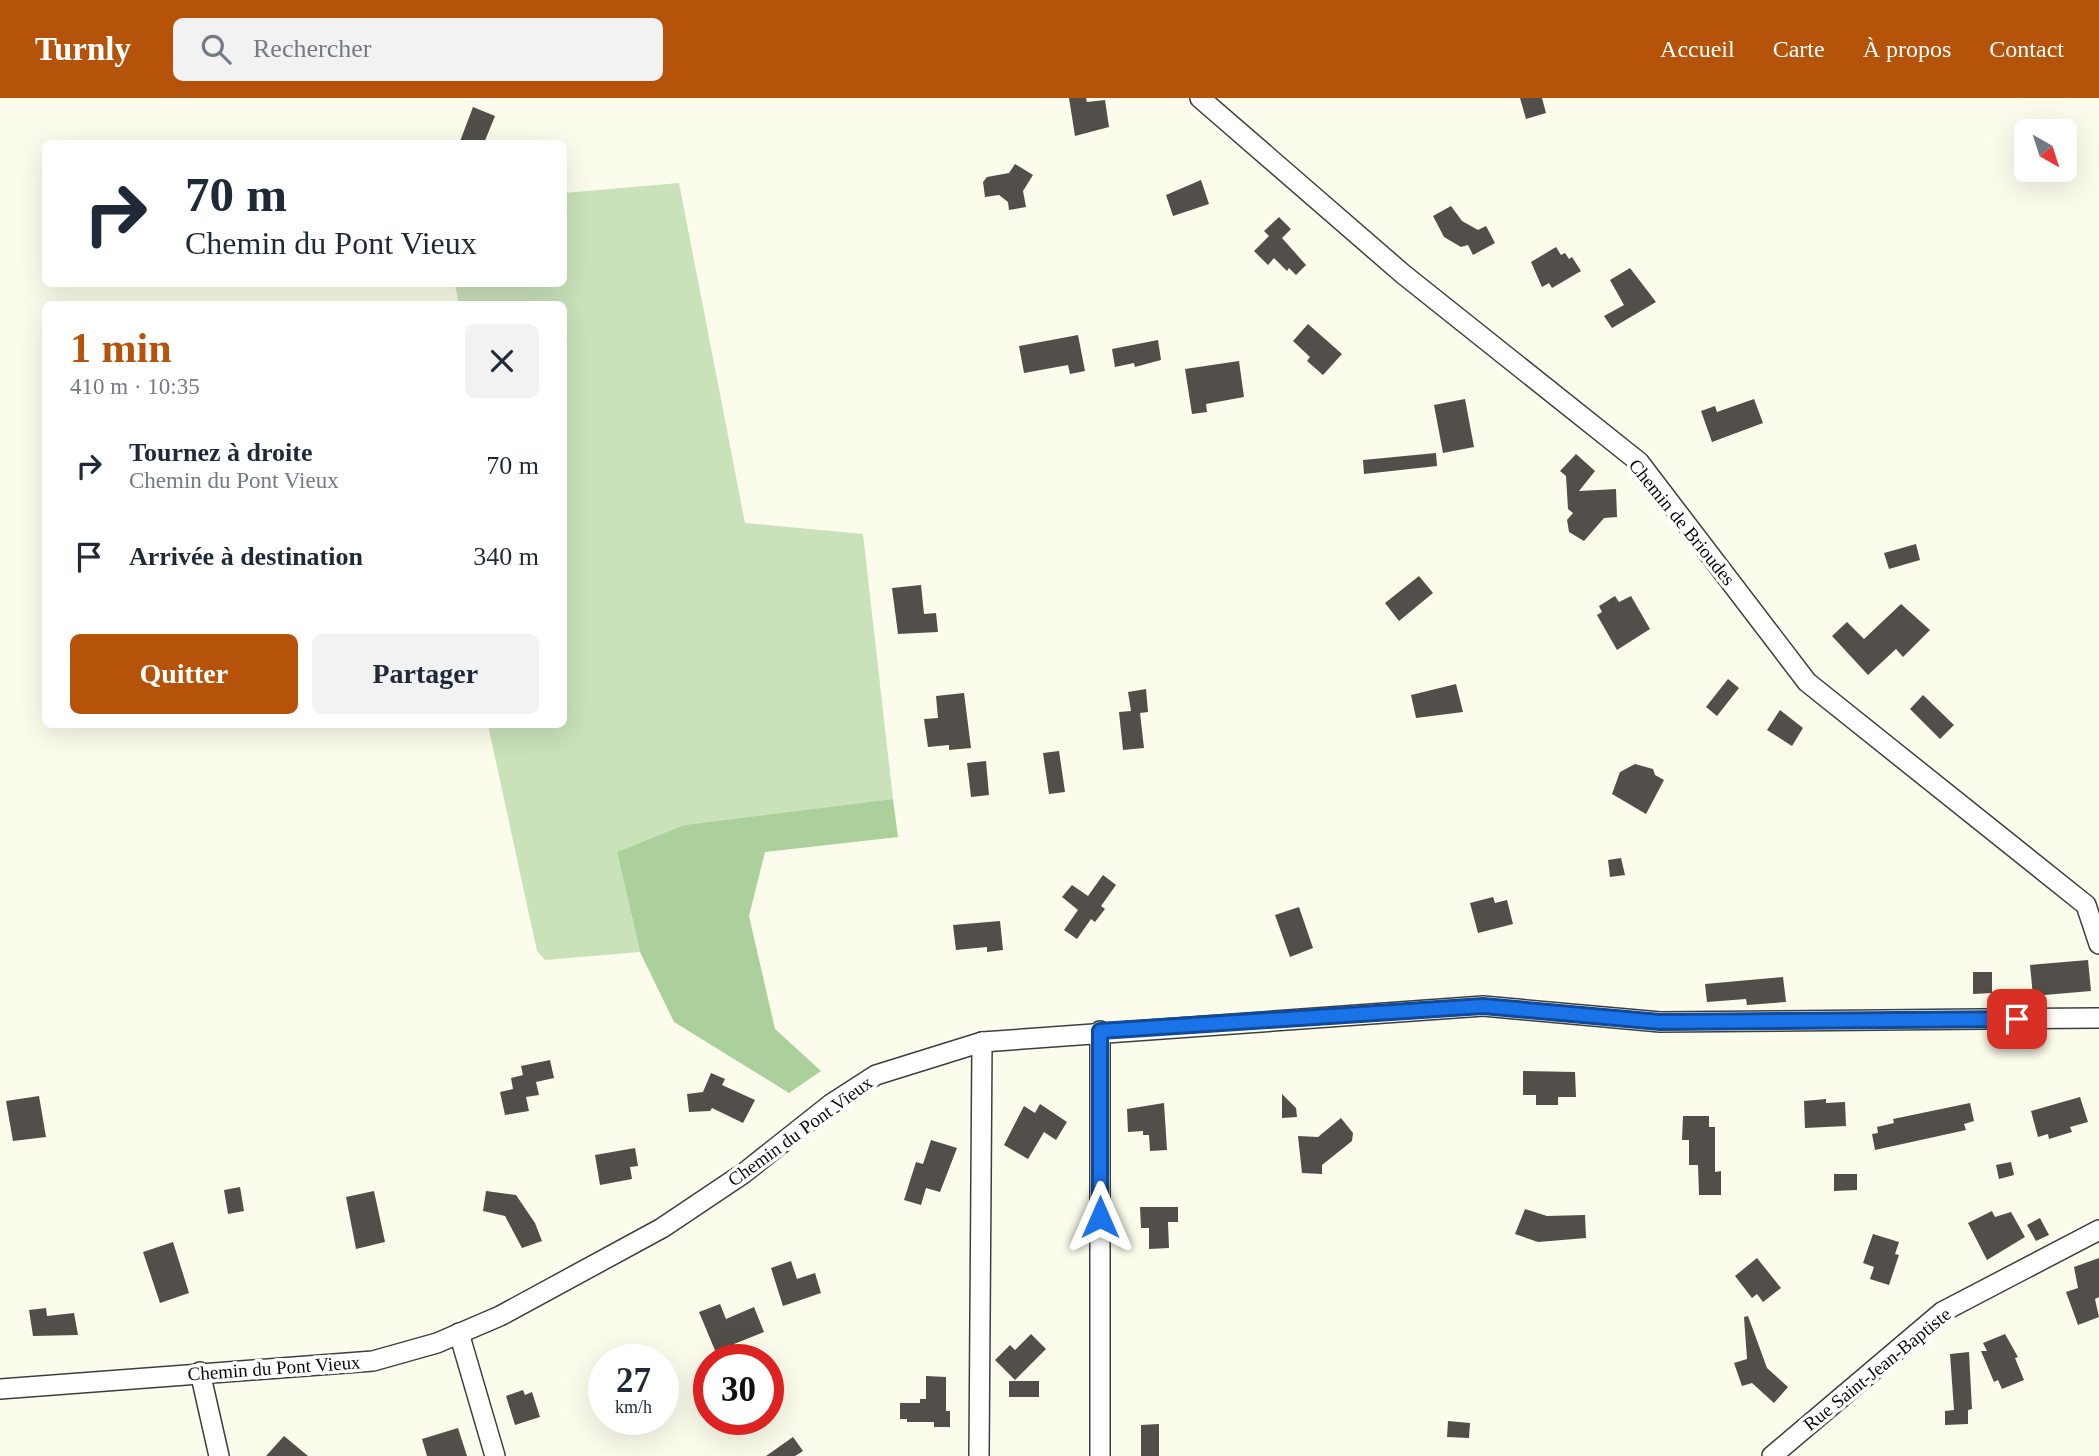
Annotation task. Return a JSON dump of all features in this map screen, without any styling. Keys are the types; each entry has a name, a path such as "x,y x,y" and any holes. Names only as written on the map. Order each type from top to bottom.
{"street":[{"name":"Chemin de Brioudes","path":"1200,98 1403,274 1639,463 1807,682 2086,905 2099,944"},
{"name":"Chemin du Pont Vieux","path":"0,1389 200,1372 373,1362 459,1333 500,1316 662,1228 744,1173 831,1104 876,1076 982,1042 1100,1031 1483,1006 1660,1022 2099,1018"},
{"path":"1100,1031 1100,1456"},
{"path":"979,1456 982,1042"},
{"name":"Rue Saint-Jean-Baptiste","path":"1772,1456 1942,1312 2099,1230"},
{"path":"459,1333 495,1456"},
{"path":"200,1372 219,1456"}],"green space":[{"path":"679,183 745,523 863,534 893,799 684,825 617,852 640,952 545,960 537,951 489,728 567,728 567,301 458,301 456,287 567,287 567,193"},
{"path":"893,799 898,837 765,852 749,916 775,1029 821,1071 789,1093 674,1022 640,952 617,852 684,825"}],"building":[{"path":"1069,98 1086,98 1087,102 1105,100 1109,127 1075,136"},
{"path":"1520,98 1542,98 1546,113 1526,119"},
{"path":"473,107 495,116 485,140 461,140"},
{"path":"1015,164 1033,175 1023,191 1026,207 1009,210 1008,202 999,195 985,197 983,182 987,177 1009,173"},
{"path":"1201,180 1209,204 1173,216 1166,195"},
{"path":"1451,206 1462,221 1478,230 1486,226 1495,243 1473,255 1468,245 1461,247 1444,237 1433,216"},
{"path":"1279,217 1291,229 1282,238 1306,265 1296,275 1289,268 1287,271 1274,258 1268,265 1254,251 1269,236 1264,231"},
{"path":"1556,247 1561,255 1565,253 1569,259 1572,257 1581,271 1552,288 1549,283 1542,287 1531,262"},
{"path":"1630,268 1656,302 1612,328 1604,316 1624,305 1610,280"},
{"path":"1308,324 1342,354 1323,375 1307,361 1310,357 1293,341"},
{"path":"1078,335 1085,371 1070,374 1068,365 1024,373 1019,346"},
{"path":"1158,340 1161,360 1135,367 1134,363 1115,367 1112,349"},
{"path":"1239,361 1244,397 1206,404 1207,412 1192,414 1185,369"},
{"path":"1465,399 1474,447 1443,453 1434,405"},
{"path":"1754,399 1763,423 1712,442 1701,411 1715,406 1717,412"},
{"path":"1436,453 1437,466 1364,474 1363,460"},
{"path":"1576,454 1595,471 1579,491 1616,489 1617,517 1604,518 1584,541 1569,532 1567,520 1573,513 1568,509 1566,476 1560,471"},
{"path":"1916,544 1920,560 1889,569 1884,553"},
{"path":"1419,576 1433,593 1399,621 1385,603"},
{"path":"921,585 924,614 936,613 938,632 898,634 892,588"},
{"path":"1615,596 1619,602 1631,596 1650,629 1617,650 1597,615 1602,612 1599,606"},
{"path":"1901,604 1930,630 1903,657 1896,649 1868,675 1832,636 1847,622 1864,639"},
{"path":"1728,679 1739,688 1717,716 1706,707"},
{"path":"1456,684 1463,712 1416,718 1411,695"},
{"path":"1146,689 1148,712 1140,713 1144,748 1123,750 1119,712 1131,711 1128,692"},
{"path":"964,693 971,748 949,750 949,745 928,747 924,719 938,718 936,696"},
{"path":"1923,695 1954,725 1940,739 1910,709"},
{"path":"1780,710 1803,728 1792,746 1767,730"},
{"path":"1059,751 1065,792 1049,794 1043,753"},
{"path":"986,761 989,795 971,797 967,763"},
{"path":"1635,764 1653,769 1655,775 1664,780 1646,814 1612,794 1620,772"},
{"path":"1621,858 1625,875 1610,877 1608,860"},
{"path":"1103,875 1116,885 1101,906 1105,909 1095,922 1091,919 1077,939 1064,930 1078,910 1062,897 1072,885 1088,896"},
{"path":"1493,897 1495,903 1507,900 1513,924 1478,933 1470,903"},
{"path":"1299,907 1313,948 1290,957 1275,915"},
{"path":"1000,921 1003,950 987,952 987,947 956,950 953,925"},
{"path":"2088,960 2091,991 2033,996 2030,965"},
{"path":"1973,972 1992,972 1992,993 1973,994"},
{"path":"1783,977 1786,1002 1747,1005 1746,999 1707,1002 1705,984"},
{"path":"550,1060 554,1078 536,1082 539,1095 526,1097 529,1111 505,1115 500,1092 513,1089 511,1078 523,1075 521,1066"},
{"path":"1523,1071 1575,1072 1576,1097 1558,1097 1558,1105 1536,1105 1536,1095 1523,1095"},
{"path":"711,1073 725,1079 722,1085 755,1100 743,1123 712,1108 710,1111 689,1112 687,1094 703,1092"},
{"path":"1282,1094 1296,1108 1297,1117 1282,1118"},
{"path":"39,1096 46,1137 13,1141 6,1101"},
{"path":"2080,1097 2088,1122 2070,1127 2072,1132 2049,1139 2048,1134 2038,1137 2031,1111"},
{"path":"1826,1099 1826,1103 1845,1102 1846,1126 1805,1128 1804,1101"},
{"path":"1164,1103 1167,1150 1150,1151 1149,1135 1143,1135 1143,1131 1128,1132 1127,1109"},
{"path":"1970,1103 1974,1121 1964,1124 1966,1130 1875,1150 1872,1134 1878,1133 1877,1127 1894,1123 1893,1119"},
{"path":"1040,1104 1067,1122 1056,1140 1044,1132 1028,1159 1004,1145 1024,1106 1035,1113"},
{"path":"1683,1116 1709,1116 1709,1127 1715,1127 1715,1172 1721,1171 1721,1195 1699,1195 1698,1165 1689,1165 1689,1140 1682,1140"},
{"path":"1341,1118 1353,1133 1352,1141 1322,1165 1322,1174 1302,1173 1298,1136 1318,1137"},
{"path":"931,1140 957,1148 940,1192 926,1188 921,1205 904,1200 916,1162 923,1164"},
{"path":"635,1148 638,1166 630,1167 632,1179 600,1185 595,1155"},
{"path":"2011,1162 2014,1175 1999,1179 1996,1165"},
{"path":"1834,1174 1857,1174 1857,1190 1834,1191"},
{"path":"240,1187 244,1211 228,1214 224,1190"},
{"path":"374,1191 385,1242 356,1249 346,1197"},
{"path":"486,1191 516,1195 535,1223 542,1241 522,1248 505,1216 483,1211"},
{"path":"1140,1207 1178,1207 1178,1222 1168,1222 1169,1248 1149,1249 1149,1228 1141,1228"},
{"path":"1525,1209 1547,1216 1585,1215 1586,1238 1538,1242 1515,1234"},
{"path":"1992,1211 1995,1217 2011,1212 2025,1237 1987,1260 1968,1223"},
{"path":"2040,1218 2049,1235 2036,1241 2027,1225"},
{"path":"1873,1234 1899,1242 1895,1254 1899,1255 1889,1285 1870,1279 1874,1267 1863,1263"},
{"path":"173,1242 189,1293 160,1303 143,1252"},
{"path":"1757,1258 1781,1288 1763,1302 1757,1294 1752,1298 1735,1276"},
{"path":"2099,1258 2099,1297 2095,1299 2099,1317 2078,1325 2066,1292 2078,1288 2074,1267"},
{"path":"791,1261 797,1279 815,1273 821,1293 783,1306 771,1268"},
{"path":"720,1304 726,1319 754,1307 764,1332 734,1344 712,1344 699,1312"},
{"path":"46,1308 47,1316 74,1313 78,1335 33,1336 29,1310"},
{"path":"1748,1316 1767,1368 1788,1387 1774,1403 1752,1383 1742,1386 1734,1363 1747,1359 1744,1317"},
{"path":"1031,1334 1046,1349 1015,1380 995,1360 1010,1345 1015,1350"},
{"path":"2005,1334 2018,1357 2015,1358 2024,1380 2002,1389 1998,1380 1994,1382 1981,1351 1987,1351 1983,1343"},
{"path":"1969,1352 1972,1409 1968,1410 1968,1424 1945,1425 1945,1411 1954,1410 1950,1354"},
{"path":"926,1376 946,1377 946,1411 950,1411 950,1427 934,1427 934,1422 907,1422 907,1419 900,1419 900,1403 920,1403 920,1399 926,1399"},
{"path":"1009,1381 1039,1381 1039,1397 1009,1397"},
{"path":"523,1390 525,1395 532,1392 540,1417 515,1425 506,1396"},
{"path":"1448,1421 1470,1423 1469,1438 1447,1437"},
{"path":"1159,1424 1159,1456 1141,1456 1141,1425"},
{"path":"458,1428 467,1456 427,1456 422,1439"},
{"path":"284,1436 308,1456 266,1456"},
{"path":"793,1437 803,1451 795,1456 766,1456"}],"route":[{"path":"1100,1217 1100,1031 1483,1006 1660,1022 2017,1019"}]}
